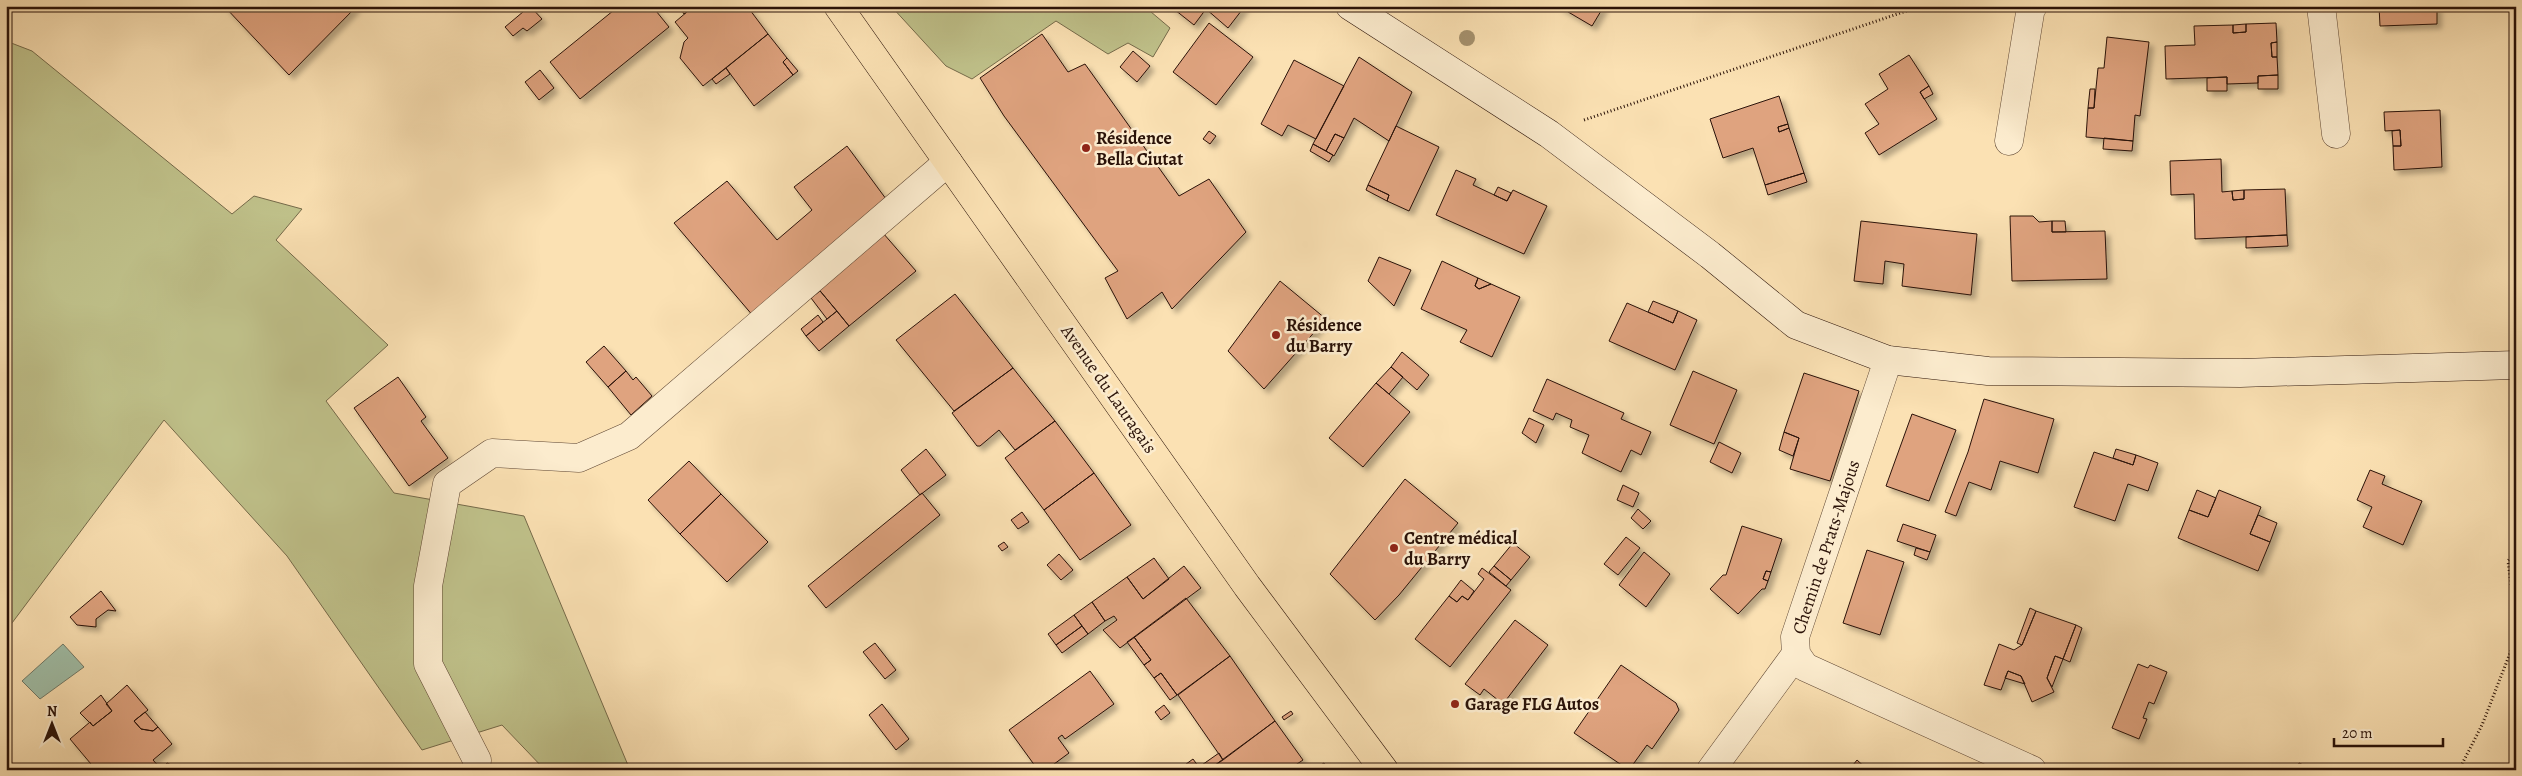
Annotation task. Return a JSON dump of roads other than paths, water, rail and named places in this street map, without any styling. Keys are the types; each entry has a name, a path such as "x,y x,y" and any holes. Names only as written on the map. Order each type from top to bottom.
{"main road":[{"name":"Avenue du Lauragais","path":"838,6 1247,586 1384,770"}],"street":[{"path":"1350,6 1549,134 1710,255 1796,325 1888,360 1998,372 2240,373 2516,365"},
{"path":"2010,141 2033,6"},
{"path":"2321,6 2336,134"},
{"path":"476,770 477,760 428,664 428,586 447,484 492,453 579,458 629,436 948,162"},
{"name":"Chemin de Prats-Majous","path":"1888,360 1795,637 1796,654 1805,667 2032,770"},
{"path":"1711,770 1796,654"}],"place":[{"name":"Résidence Bella Ciutat","path":"1086,148"},
{"name":"Résidence du Barry","path":"1276,335"},
{"name":"Centre médical du Barry","path":"1394,548"},
{"name":"Garage FLG Autos","path":"1455,704"}]}
